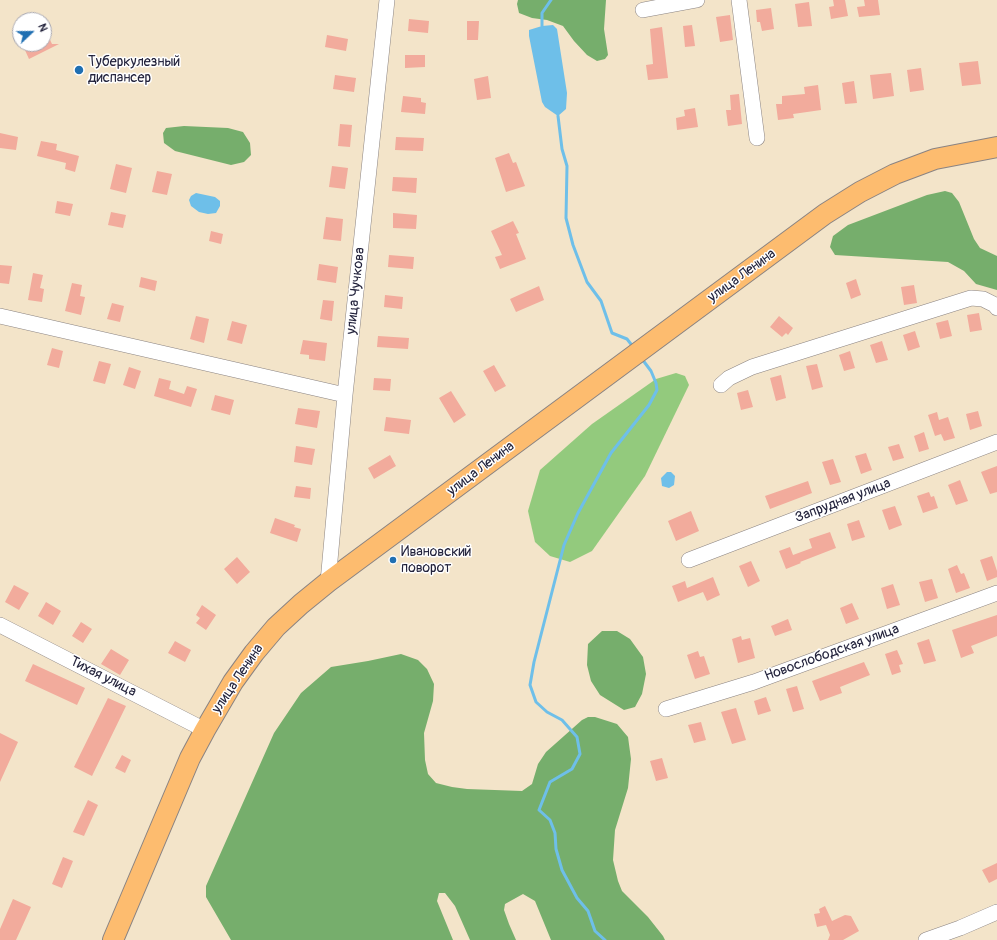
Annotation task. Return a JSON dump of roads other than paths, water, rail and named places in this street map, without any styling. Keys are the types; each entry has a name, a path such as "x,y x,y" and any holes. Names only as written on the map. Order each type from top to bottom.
{"main road":[{"name":"улица Ленина","path":"113,940 190,758 233,682 254,653 276,627 328,582 825,214 860,192 895,174 935,160 997,147"}],"street":[{"name":"улица Чучкова","path":"328,582 345,395 387,0"},
{"path":"643,10 697,0"},
{"path":"739,0 756,138"},
{"path":"721,385 736,374 752,367 971,298 983,299 995,305 997,308"},
{"path":"0,316 345,395"},
{"name":"Запрудная улица","path":"689,560 997,442"},
{"name":"Новослободская улица","path":"666,709 754,682 997,593"},
{"name":"Тихая улица","path":"0,625 205,730"},
{"path":"926,940 960,928 997,912"}],"water":[{"path":"553,25 557,29 567,93 566,109 558,116 545,107 542,102 529,36 529,30 542,26"},
{"path":"196,193 215,197 220,201 220,206 216,213 208,214 199,212 191,206 189,200 191,196"},
{"path":"667,472 671,472 675,476 674,485 669,488 662,486 661,478"}],"waterway":[{"path":"542,26 542,13 551,0"},
{"path":"558,116 562,149 567,166 566,218 573,245 587,282 601,301 612,333 627,339 634,348"},
{"path":"605,940 595,931 588,911 577,898 562,870 556,849 555,833 550,820 539,810 550,782 572,769 580,754 577,737 562,720 547,712 536,702 530,685 534,662 564,545 578,513 611,453 649,405 657,390 651,371 642,359"}],"place":[{"name":"Туберкулезный диспансер","path":"79,70"},
{"name":"Ивановский поворот","path":"393,560"}]}
